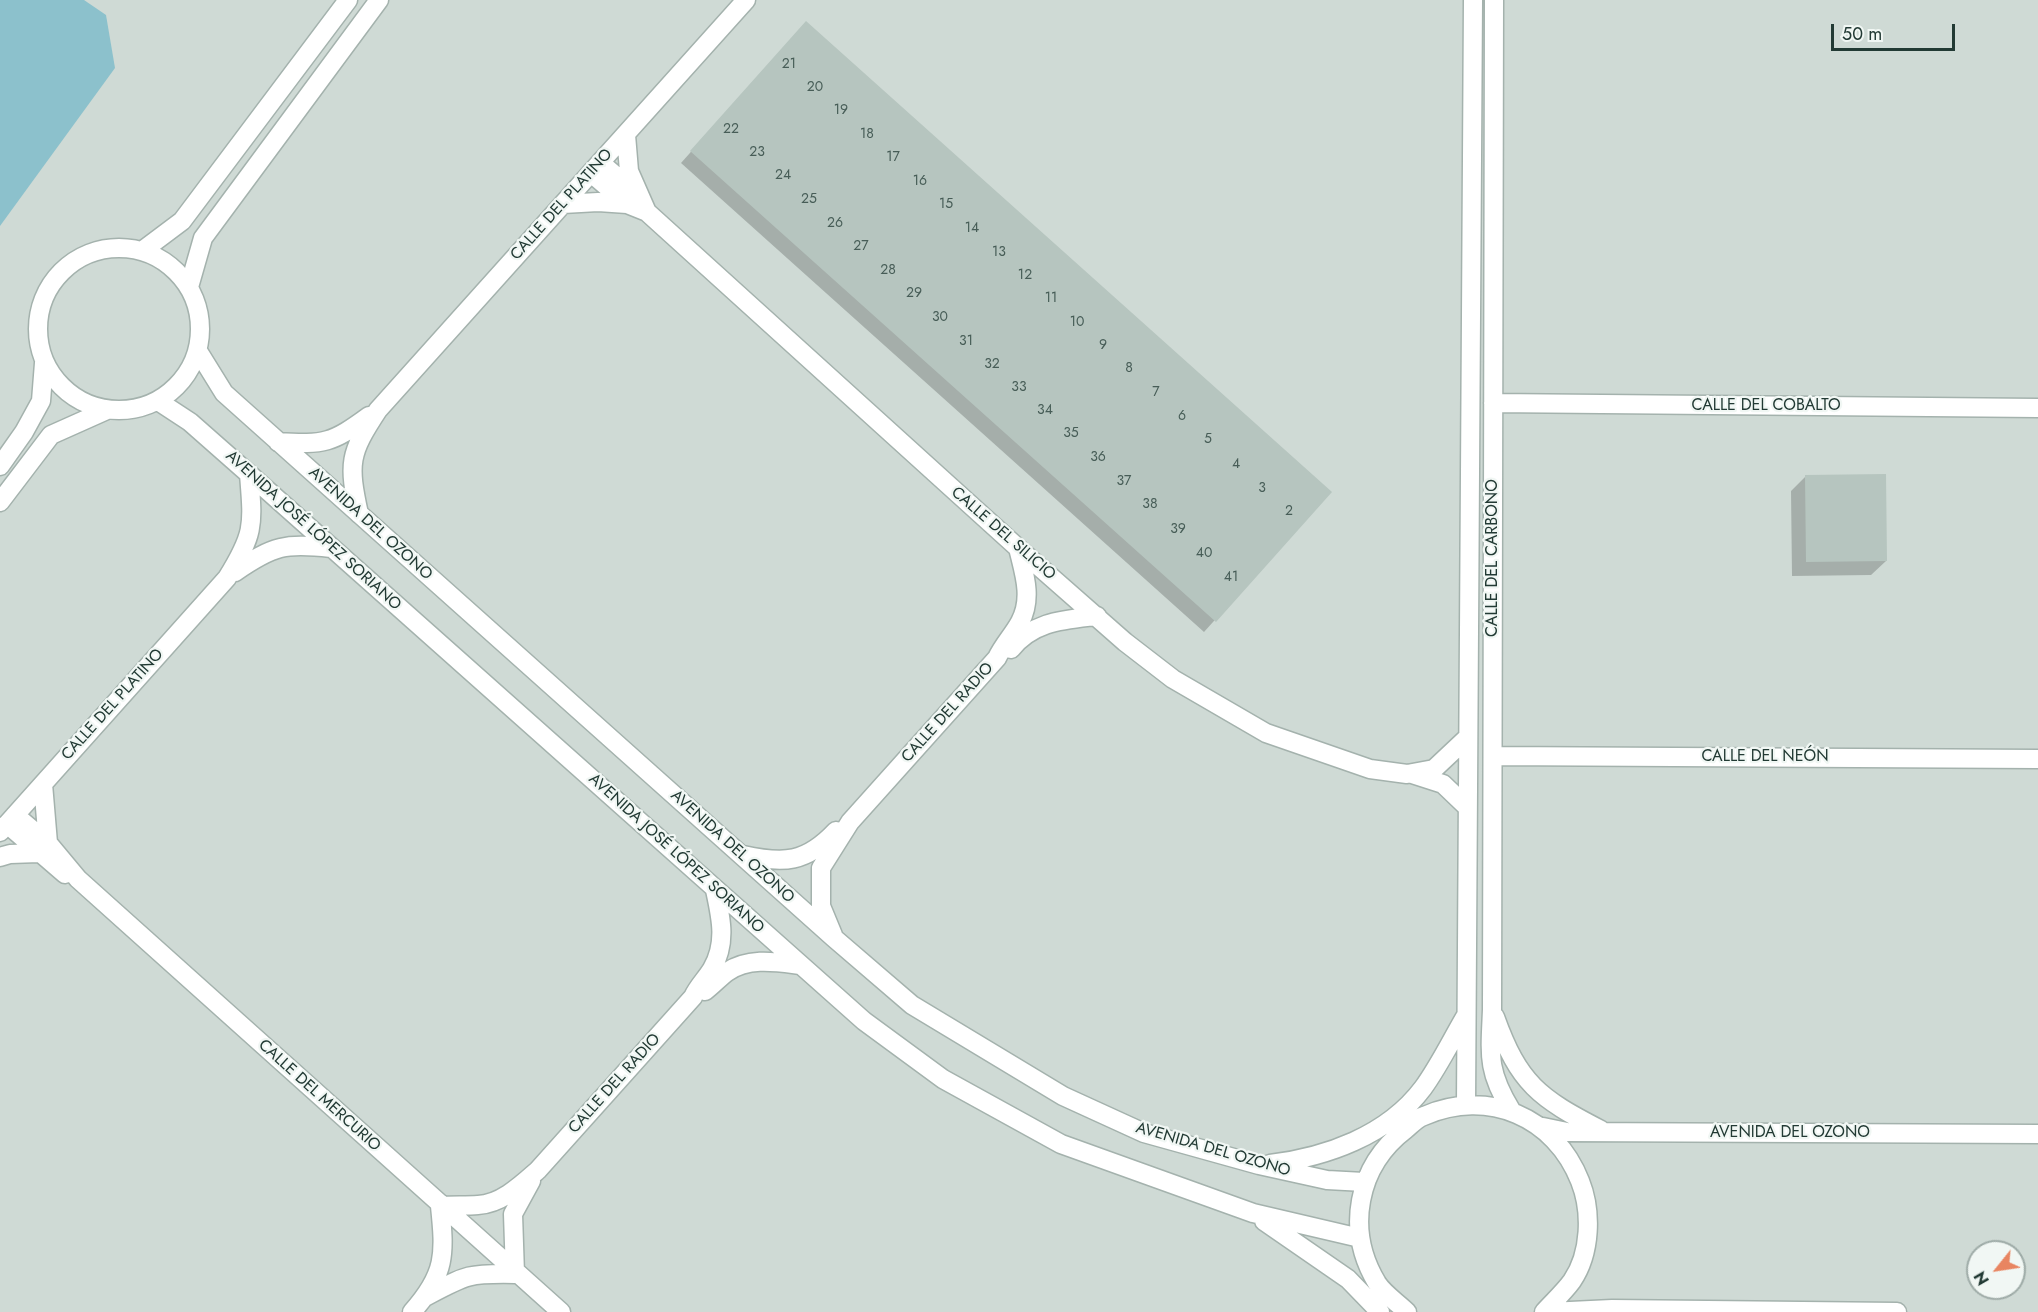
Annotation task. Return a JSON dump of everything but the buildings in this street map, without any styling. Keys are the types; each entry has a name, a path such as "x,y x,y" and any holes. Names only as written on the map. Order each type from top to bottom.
{"street":[{"path":"142,251 182,221 348,0"},
{"path":"189,287 203,238 379,0"},
{"name":"CALLE DEL PLATINO","path":"278,442 309,444 329,442 345,435 378,410 746,0"},
{"name":"CALLE DEL CARBONO","path":"1466,1104 1473,0"},
{"name":"CALLE DEL CARBONO","path":"1494,0 1492,1010 1490,1062 1496,1086 1511,1110"},
{"name":"CALLE DEL SILICIO","path":"626,135 629,171 638,204"},
{"name":"CALLE DEL SILICIO","path":"596,168 1018,548 1173,679 1266,733 1370,769 1407,774 1443,784 1467,807"},
{"path":"563,204 598,202 638,204"},
{"path":"0,502 51,435 107,410 158,401 182,380 198,351 200,318 189,287 169,264 142,251 116,247 90,252 67,266 49,286 39,310 37,337 44,363 59,386 81,402 107,410"},
{"name":"AVENIDA DEL OZONO","path":"198,351 224,393 912,1005 1063,1096 1144,1133 1260,1165 1327,1180 1364,1182"},
{"path":"0,466 24,432 41,401 44,363"},
{"name":"AVENIDA JOSÉ LÓPEZ SORIANO","path":"158,401 190,422 864,1021 943,1079 1061,1144 1199,1196 1253,1213 1360,1238"},
{"name":"CALLE DEL COBALTO","path":"1493,404 2038,408"},
{"name":"CALLE DEL PLATINO","path":"359,514 351,471 354,451 378,410"},
{"name":"CALLE DEL PLATINO","path":"227,578 250,537 253,518 249,474"},
{"name":"CALLE DEL PLATINO","path":"7,824 227,578 257,556 273,549 294,544 332,548"},
{"name":"CALLE DEL RADIO","path":"834,938 821,906 821,868 850,822 997,658 1025,612 1028,593 1018,548"},
{"name":"CALLE DEL RADIO","path":"997,658 1009,652 1018,640 1041,624 1097,616"},
{"name":"CALLE DEL SILICIO","path":"1407,774 1434,769 1468,737"},
{"name":"CALLE DEL NEÓN","path":"1492,756 2038,759"},
{"path":"0,857 44,848 43,784"},
{"name":"CALLE DEL RADIO","path":"742,855 769,861 806,856 850,822"},
{"name":"CALLE DEL MERCURIO","path":"7,824 44,848 63,873 78,879 515,1274 561,1312"},
{"name":"CALLE DEL RADIO","path":"440,1206 479,1206 499,1199 538,1170 693,997 698,986 712,970 722,944 721,917 715,890"},
{"name":"CALLE DEL RADIO","path":"693,997 742,964 760,961 801,965"},
{"path":"1492,1010 1511,1059 1529,1085 1552,1104 1605,1132"},
{"path":"1260,1165 1333,1151 1366,1135 1392,1118 1422,1089 1466,1016"},
{"path":"1407,1312 1378,1284 1360,1238 1359,1210 1364,1182 1387,1143 1423,1116 1466,1104 1489,1105 1511,1110 1543,1127 1572,1159 1587,1198 1587,1241 1572,1281 1544,1312"},
{"name":"AVENIDA DEL OZONO","path":"1543,1127 1567,1132 2038,1134"},
{"name":"CALLE DEL RADIO","path":"515,1274 513,1214 538,1170"},
{"path":"412,1312 425,1297 443,1259 440,1206"},
{"name":"AVENIDA JOSÉ LÓPEZ SORIANO","path":"1253,1213 1348,1279 1380,1312"},
{"path":"425,1297 458,1278 475,1273 515,1274"},
{"path":"1550,1312 1609,1310 1897,1312"}],"shaded area":[{"path":"0,0 2038,0 2038,1312 0,1312"}],"water":[{"path":"0,0 84,0 106,15 115,68 0,226"}]}
